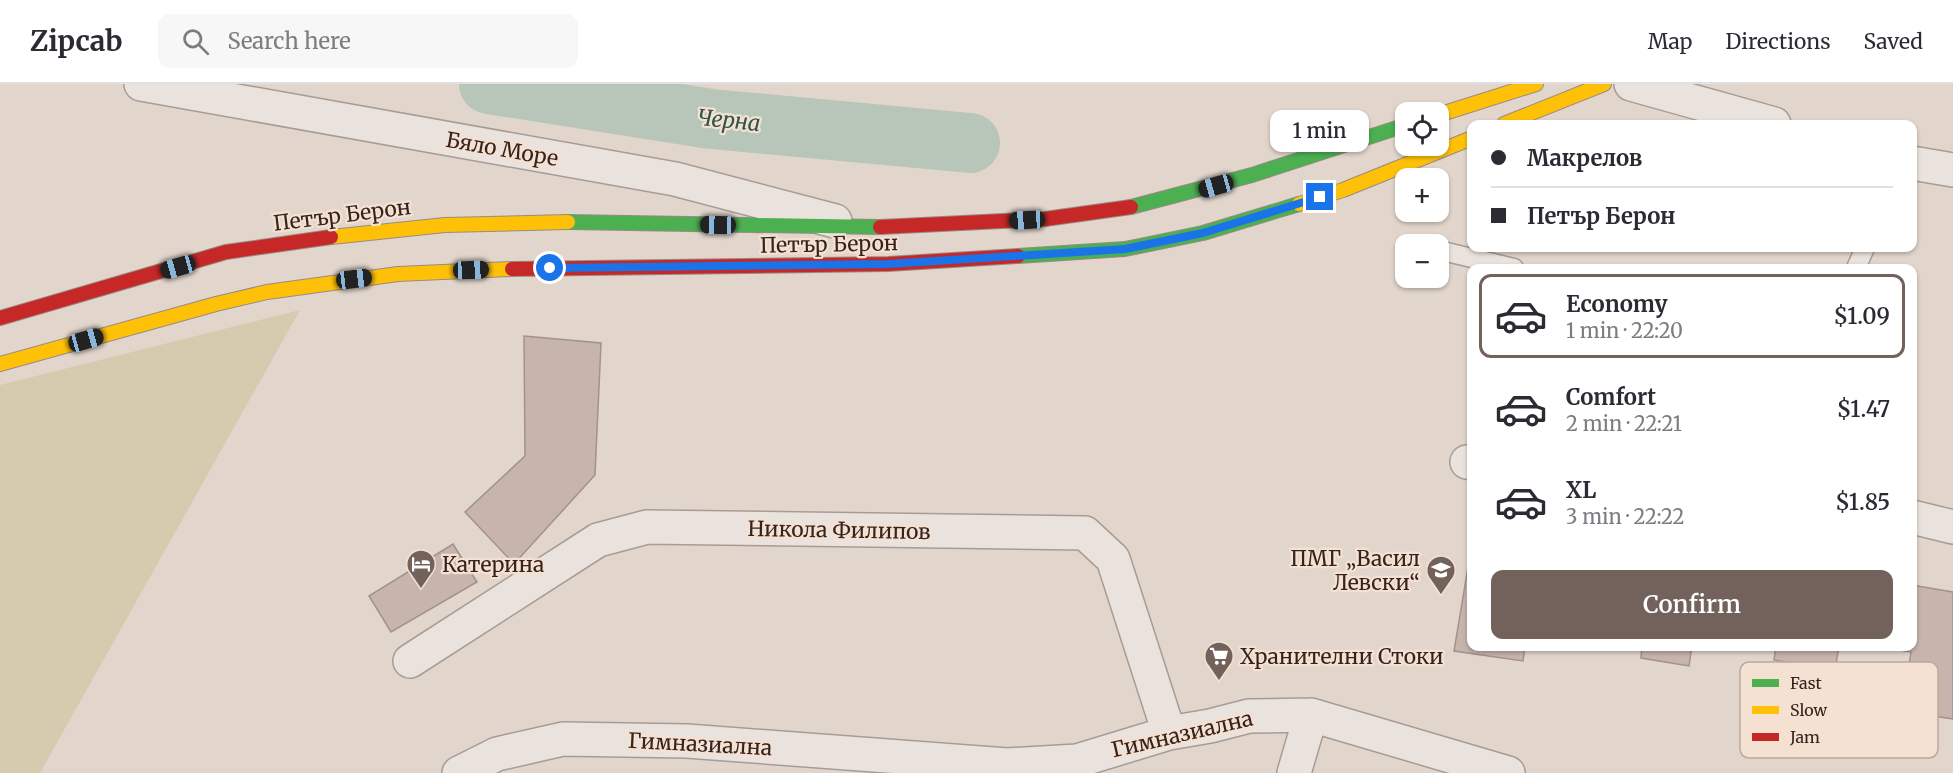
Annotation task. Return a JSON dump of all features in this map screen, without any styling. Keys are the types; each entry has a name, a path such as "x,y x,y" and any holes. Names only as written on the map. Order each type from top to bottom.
{"main road":[{"path":"1449,112 1536,84"},
{"path":"1514,120 1604,84"},
{"name":"Петър Берон","path":"0,318 226,252 381,231 445,225 503,228 860,228 1045,219 1119,210 1252,175 1395,129"},
{"name":"Петър Берон","path":"0,364 267,292 332,282 505,263 888,264 1125,249 1203,233 1275,212 1343,190 1467,140"}],"street":[{"name":"Бяло Море","path":"141,84 675,179 860,228"},
{"path":"1631,84 1760,120"},
{"path":"1917,164 1953,170"},
{"path":"1917,518 1953,527"},
{"name":"Никола Филипов","path":"410,661 598,540 647,527 1085,533 1113,559 1169,732"},
{"path":"1294,773 1311,715"},
{"name":"Гимназиална","path":"459,773 497,754 563,740 687,741 1007,765 1077,760 1169,732 1210,726 1249,716 1311,715 1508,773"}],"lane":[{"path":"1449,253 1497,264"}],"shaded area":[{"path":"300,310 40,773 0,773 0,385"}],"building":[{"path":"524,336 601,343 595,475 514,564 465,512 525,456"},
{"name":"Катерина","path":"453,544 477,582 391,632 369,596"},
{"path":"1467,573 1467,651 1524,651 1523,661 1454,651"},
{"path":"1917,586 1953,592 1953,719 1938,717 1938,662 1909,662 1911,652 1905,651 1917,651"},
{"path":"1642,651 1691,651 1689,666 1641,658"},
{"path":"1775,651 1838,651 1836,662 1774,660"}],"waterway":[{"name":"Черна","path":"489,84 711,119 970,143"}],"traffic: fast":[{"path":"1131,207 1252,175 1395,129"},
{"path":"1018,256 1125,249 1203,233 1299,204"},
{"path":"568,222 880,227"}],"traffic: slow":[{"path":"1449,112 1536,84"},
{"path":"1514,120 1604,84"},
{"path":"1299,204 1343,190 1467,140"},
{"path":"331,237 445,225 568,222"},
{"path":"0,364 267,292 398,274 512,269"}],"traffic: jam":[{"path":"880,227 1045,219 1131,207"},
{"path":"0,318 226,252 331,237"},
{"path":"512,269 888,264 1018,256"}],"place":[{"name":"Катерина","path":"421,590"},
{"name":"ПМГ „Васил Левски“","path":"1441,596"},
{"name":"Хранителни Стоки","path":"1219,682"}],"route":[{"path":"550,268 888,264 1125,249 1203,233 1320,197"}]}
